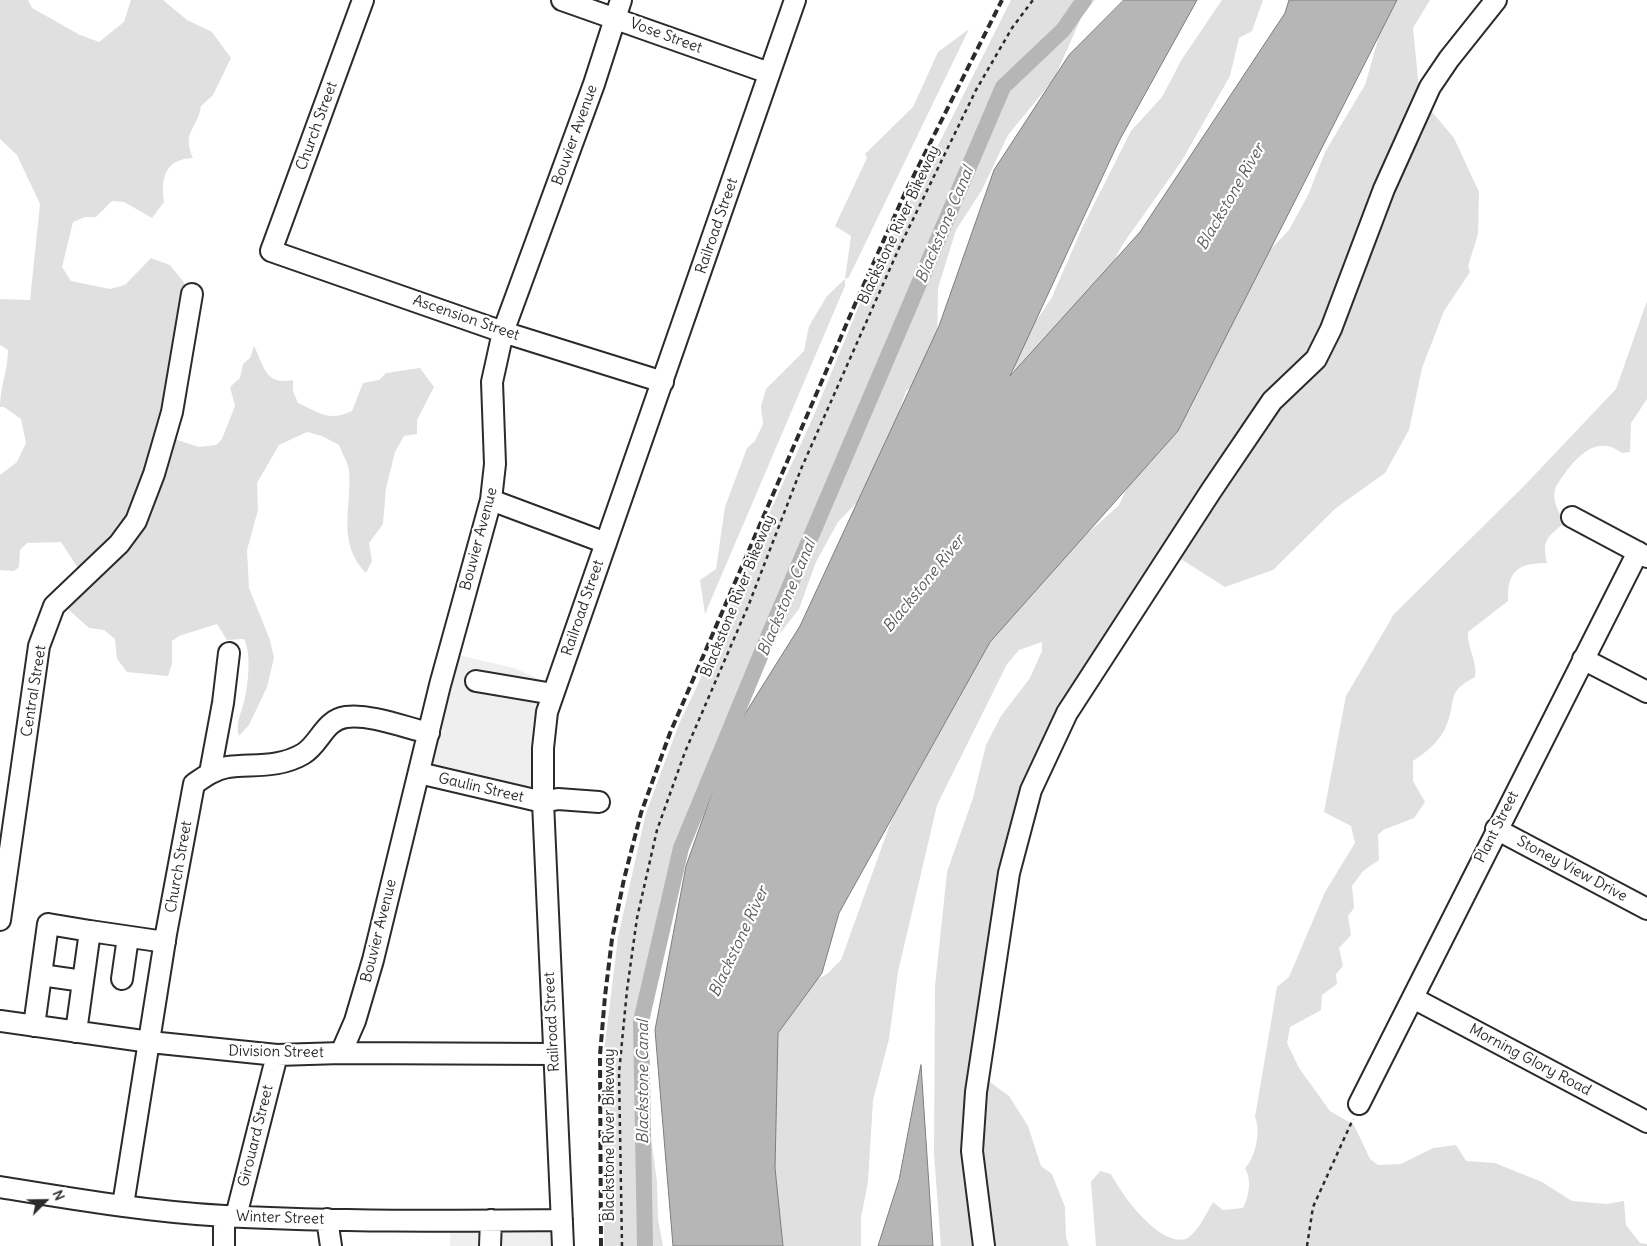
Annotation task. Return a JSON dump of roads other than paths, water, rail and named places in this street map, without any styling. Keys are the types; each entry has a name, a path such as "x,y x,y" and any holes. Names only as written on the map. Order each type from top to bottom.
{"street":[{"name":"Church Street","path":"272,251 363,0"},
{"name":"Vose Street","path":"562,0 618,9 769,73"},
{"name":"Railroad Street","path":"563,1246 543,802 543,748 547,712 795,0"},
{"path":"984,1246 972,1151 976,1092 1009,873 1031,790 1066,713 1211,491 1272,400 1316,358 1331,329 1384,189 1430,87 1449,59 1496,0"},
{"name":"Bouvier Avenue","path":"341,1053 355,1021 373,960 429,733 480,535 491,500 495,464 492,382 503,332 618,9"},
{"name":"Ascension Street","path":"272,251 503,332 662,382"},
{"name":"Central Street","path":"0,920 39,646 54,606 114,550 136,521 154,474 172,412 192,294"},
{"path":"491,500 606,543"},
{"path":"1572,517 1642,554"},
{"name":"Plant Street","path":"1359,1104 1496,829 1584,659 1642,554"},
{"path":"229,653 223,703 210,773 227,768 261,767 305,753 331,722 345,717 365,718 429,733"},
{"path":"1584,659 1647,692"},
{"path":"476,681 553,694"},
{"name":"Church Street","path":"123,1205 165,942 192,793 194,784 210,773"},
{"name":"Gaulin Street","path":"419,773 543,802 558,799 599,802"},
{"name":"Stoney View Drive","path":"1496,829 1647,909"},
{"path":"34,1026 48,924 165,942"},
{"path":"76,1032 90,931"},
{"path":"122,978 128,937"},
{"path":"41,975 83,981"},
{"name":"Morning Glory Road","path":"1413,998 1647,1122"},
{"name":"Division Street","path":"0,1021 150,1042 277,1055 341,1053 554,1054"},
{"name":"Girouard Street","path":"224,1246 230,1216 277,1055"},
{"name":"Winter Street","path":"0,1187 123,1205 230,1216 326,1219 562,1220"},
{"path":"326,1219 331,1246"},
{"path":"490,1220 490,1246"}],"water":[{"name":"Blackstone River","path":"1124,0 1197,0 1119,141 1010,376 1140,232 1285,13 1289,0 1397,0 1178,431 990,642 839,913 822,973 778,1033 775,1168 783,1246 673,1246 655,1030 686,866 733,733 800,626 939,326 994,170 1069,55"},
{"path":"921,1065 933,1246 878,1246 899,1180"}],"waterway":[{"name":"Blackstone Canal","path":"645,1246 641,1021 681,848 771,630 1003,87 1063,30 1084,0"}],"railway":[{"path":"601,1246 600,1055 605,996 612,939 624,879 641,813 670,733 856,302 905,193 1002,0"}]}
